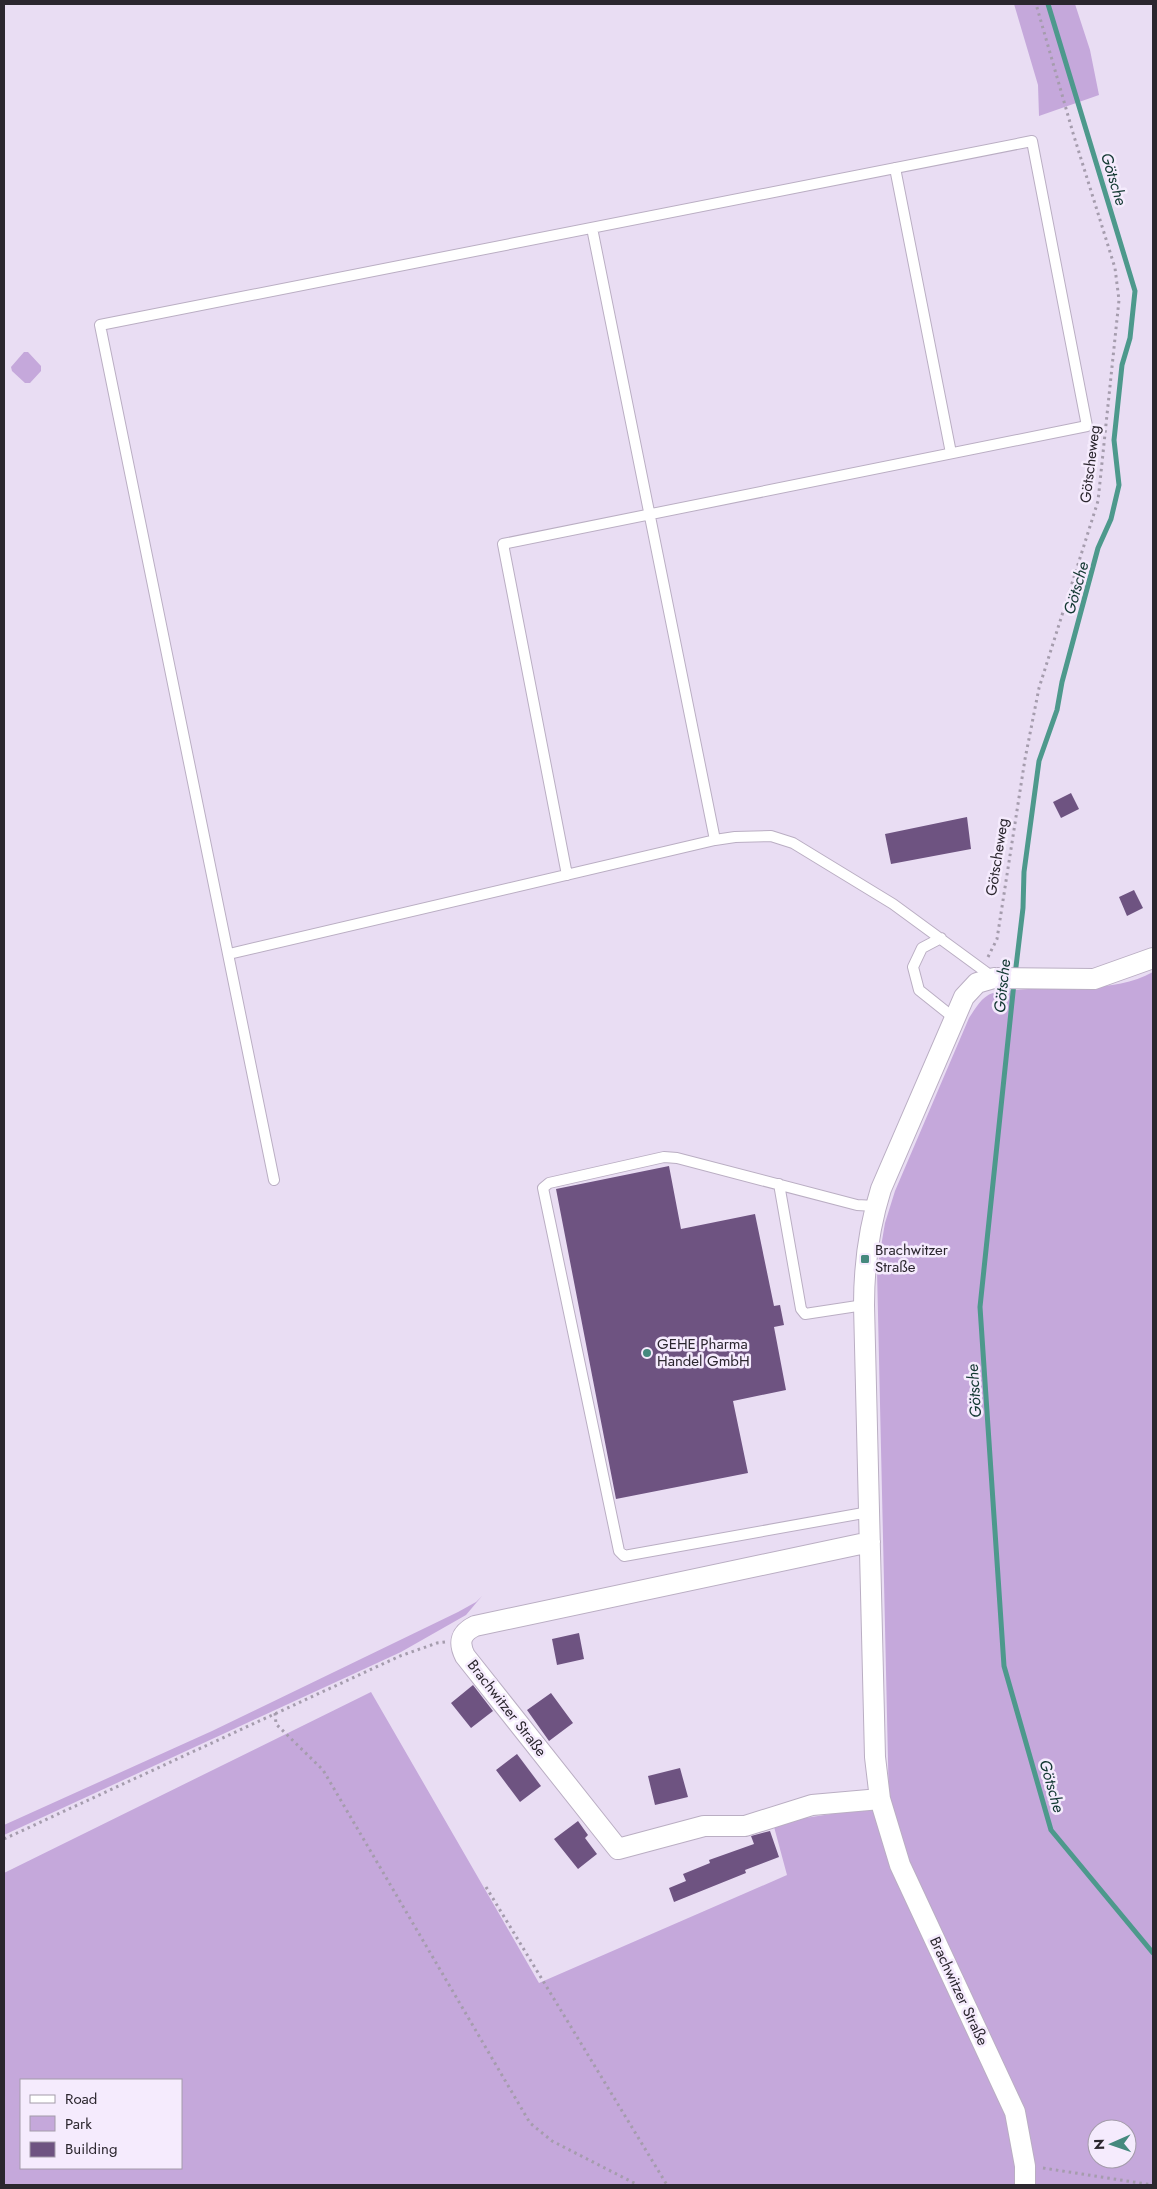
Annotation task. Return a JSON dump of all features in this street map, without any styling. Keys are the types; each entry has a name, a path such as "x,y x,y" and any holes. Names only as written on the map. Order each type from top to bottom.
{"street":[{"name":"Brachwitzer Straße","path":"1025,2176 1015,2112 900,1865 880,1799 876,1756 869,1512 864,1304 865,1259 875,1206 881,1189 954,1018 964,997 977,983 988,973 1035,978 1094,979 1153,958"},
{"path":"460,1640 464,1634 475,1626 870,1542"},
{"name":"Brachwitzer Straße","path":"460,1640 465,1656 618,1849 704,1826 745,1826 812,1805 880,1799"}],"lane":[{"path":"274,1180 100,325 1032,141 1087,426 503,544 567,874"},
{"path":"895,168 951,453"},
{"path":"592,228 715,840"},
{"path":"229,954 715,840 735,837 771,836 794,844 893,904 988,973"},
{"path":"941,938 922,948 913,967 919,990 954,1018"},
{"path":"869,1512 624,1556 619,1551 543,1188 548,1183 664,1158 677,1158 857,1205 875,1206"},
{"path":"779,1184 801,1309 805,1314 864,1304"}],"path":[{"name":"Götscheweg","path":"988,973 996,939 1020,787 1039,688 1098,501 1119,300 1115,268 1073,133 1036,4"},
{"path":"4,1839 400,1656 438,1642 460,1640"},
{"path":"275,1713 276,1724 323,1770 530,2123 552,2141 638,2185"},
{"path":"486,1888 667,2185"},
{"path":"1025,2176 1153,2185"}],"green space":[{"path":"1014,4 1075,4 1090,50 1099,95 1039,116 1038,85"},
{"path":"24,352 28,352 41,366 41,371 30,383 25,383 12,371 11,367"},
{"path":"1153,972 1153,2185 4,2185 4,1873 371,1692 539,1983 787,1875 773,1823 889,1805 877,1270 885,1223 895,1191 969,1018 982,1000 993,993 999,992 1104,986 1137,979"},
{"path":"482,1596 466,1615 401,1652 4,1835 4,1825 212,1731 458,1612 476,1602"}],"building":[{"path":"1071,793 1079,809 1061,818 1053,802"},
{"path":"967,817 971,849 891,864 885,834"},
{"path":"1134,890 1143,908 1127,916 1119,897"},
{"name":"GEHE Pharma Handel GmbH","path":"669,1166 681,1229 755,1214 774,1306 780,1305 784,1325 774,1327 786,1390 733,1401 748,1473 616,1499 556,1189"},
{"path":"579,1633 584,1659 557,1665 552,1639"},
{"path":"473,1685 493,1711 471,1728 451,1703"},
{"path":"551,1693 573,1723 549,1741 527,1710"},
{"path":"517,1754 541,1786 520,1802 496,1770"},
{"path":"680,1768 688,1797 655,1805 648,1776"},
{"path":"578,1821 588,1835 585,1838 597,1854 578,1869 554,1839"},
{"path":"770,1831 779,1857 745,1870 746,1873 674,1902 669,1888 686,1881 683,1874 710,1863 709,1860 754,1844 751,1836"}],"waterway":[{"name":"Götsche","path":"1015,975 1023,908 1024,872 1039,761 1057,710 1062,682 1098,548 1111,519 1119,485 1114,440 1122,365 1130,338 1135,291 1048,4"},
{"name":"Götsche","path":"1014,983 980,1307 1004,1666 1051,1830 1153,1953"}],"place":[{"name":"Brachwitzer Straße","path":"865,1259"},
{"name":"GEHE Pharma Handel GmbH","path":"647,1353"}]}
